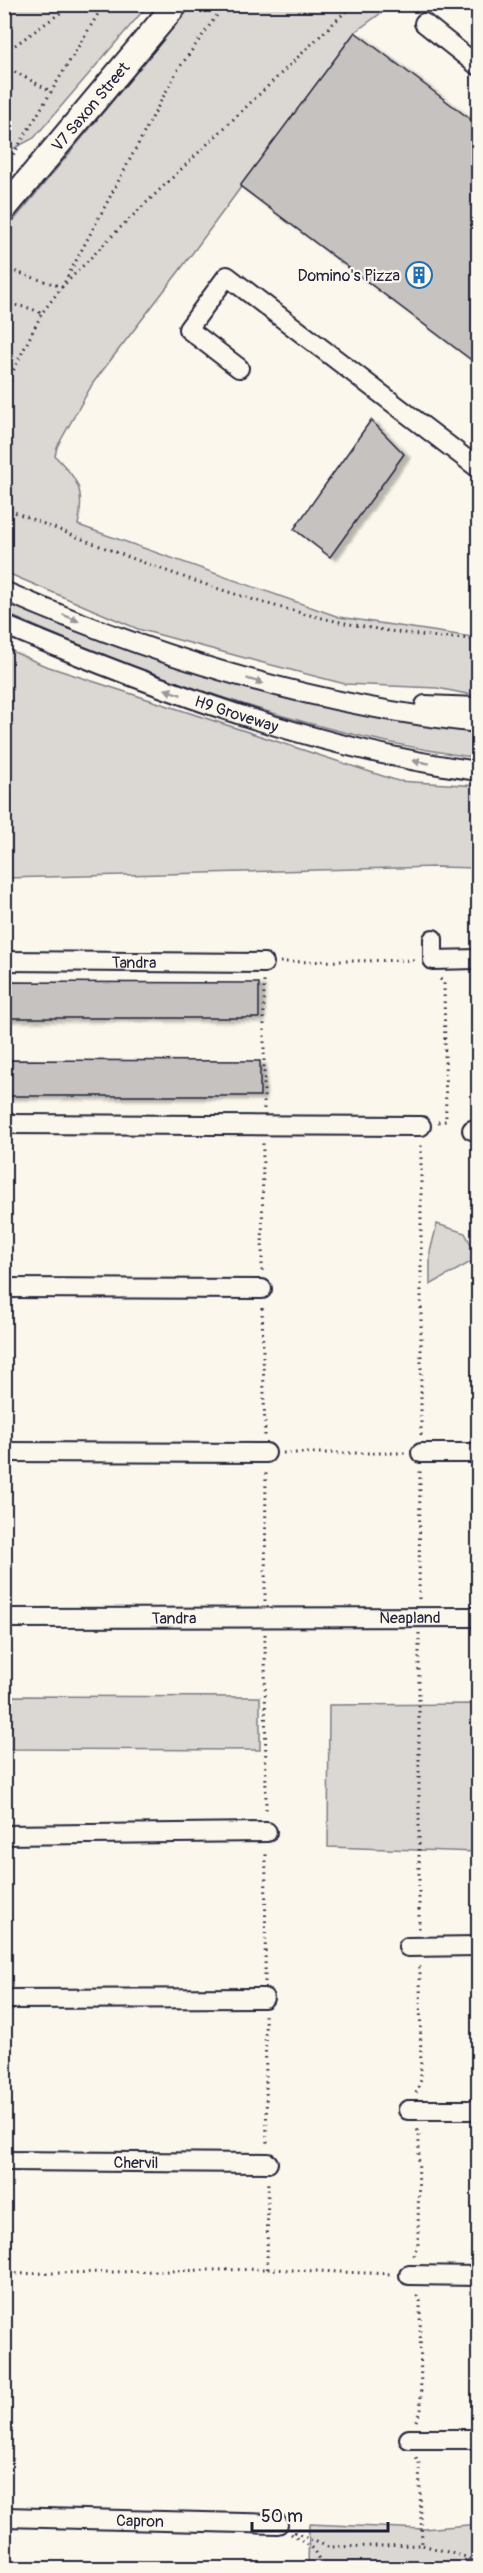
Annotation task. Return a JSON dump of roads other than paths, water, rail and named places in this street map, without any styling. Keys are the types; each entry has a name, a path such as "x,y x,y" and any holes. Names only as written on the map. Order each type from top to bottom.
{"main road":[{"name":"V7 Saxon Street","path":"4,209 176,4"}],"street":[{"path":"424,23 478,66"},
{"path":"239,368 188,329 227,276 478,468"},
{"path":"10,593 155,651 278,688 478,723"},
{"name":"H9 Groveway","path":"4,625 93,663 272,725 403,759 478,771"},
{"path":"337,700 478,707"},
{"path":"433,939 434,967 478,959"},
{"name":"Tandra","path":"4,961 264,963"},
{"path":"4,1124 421,1126"},
{"path":"4,1288 262,1288"},
{"path":"4,1452 266,1453"},
{"path":"421,1453 478,1453"},
{"name":"Tandra","path":"4,1618 343,1616"},
{"name":"Neapland","path":"343,1616 478,1617"},
{"path":"4,1835 267,1832"},
{"path":"408,1947 478,1946"},
{"path":"4,1999 264,1998"},
{"path":"408,2110 478,2110"},
{"name":"Chervil","path":"4,2161 268,2163"},
{"path":"409,2275 478,2276"},
{"path":"409,2439 478,2439"},
{"name":"Capron","path":"4,2517 278,2524"}],"place":[{"name":"Domino's Pizza","path":"419,275"}]}
